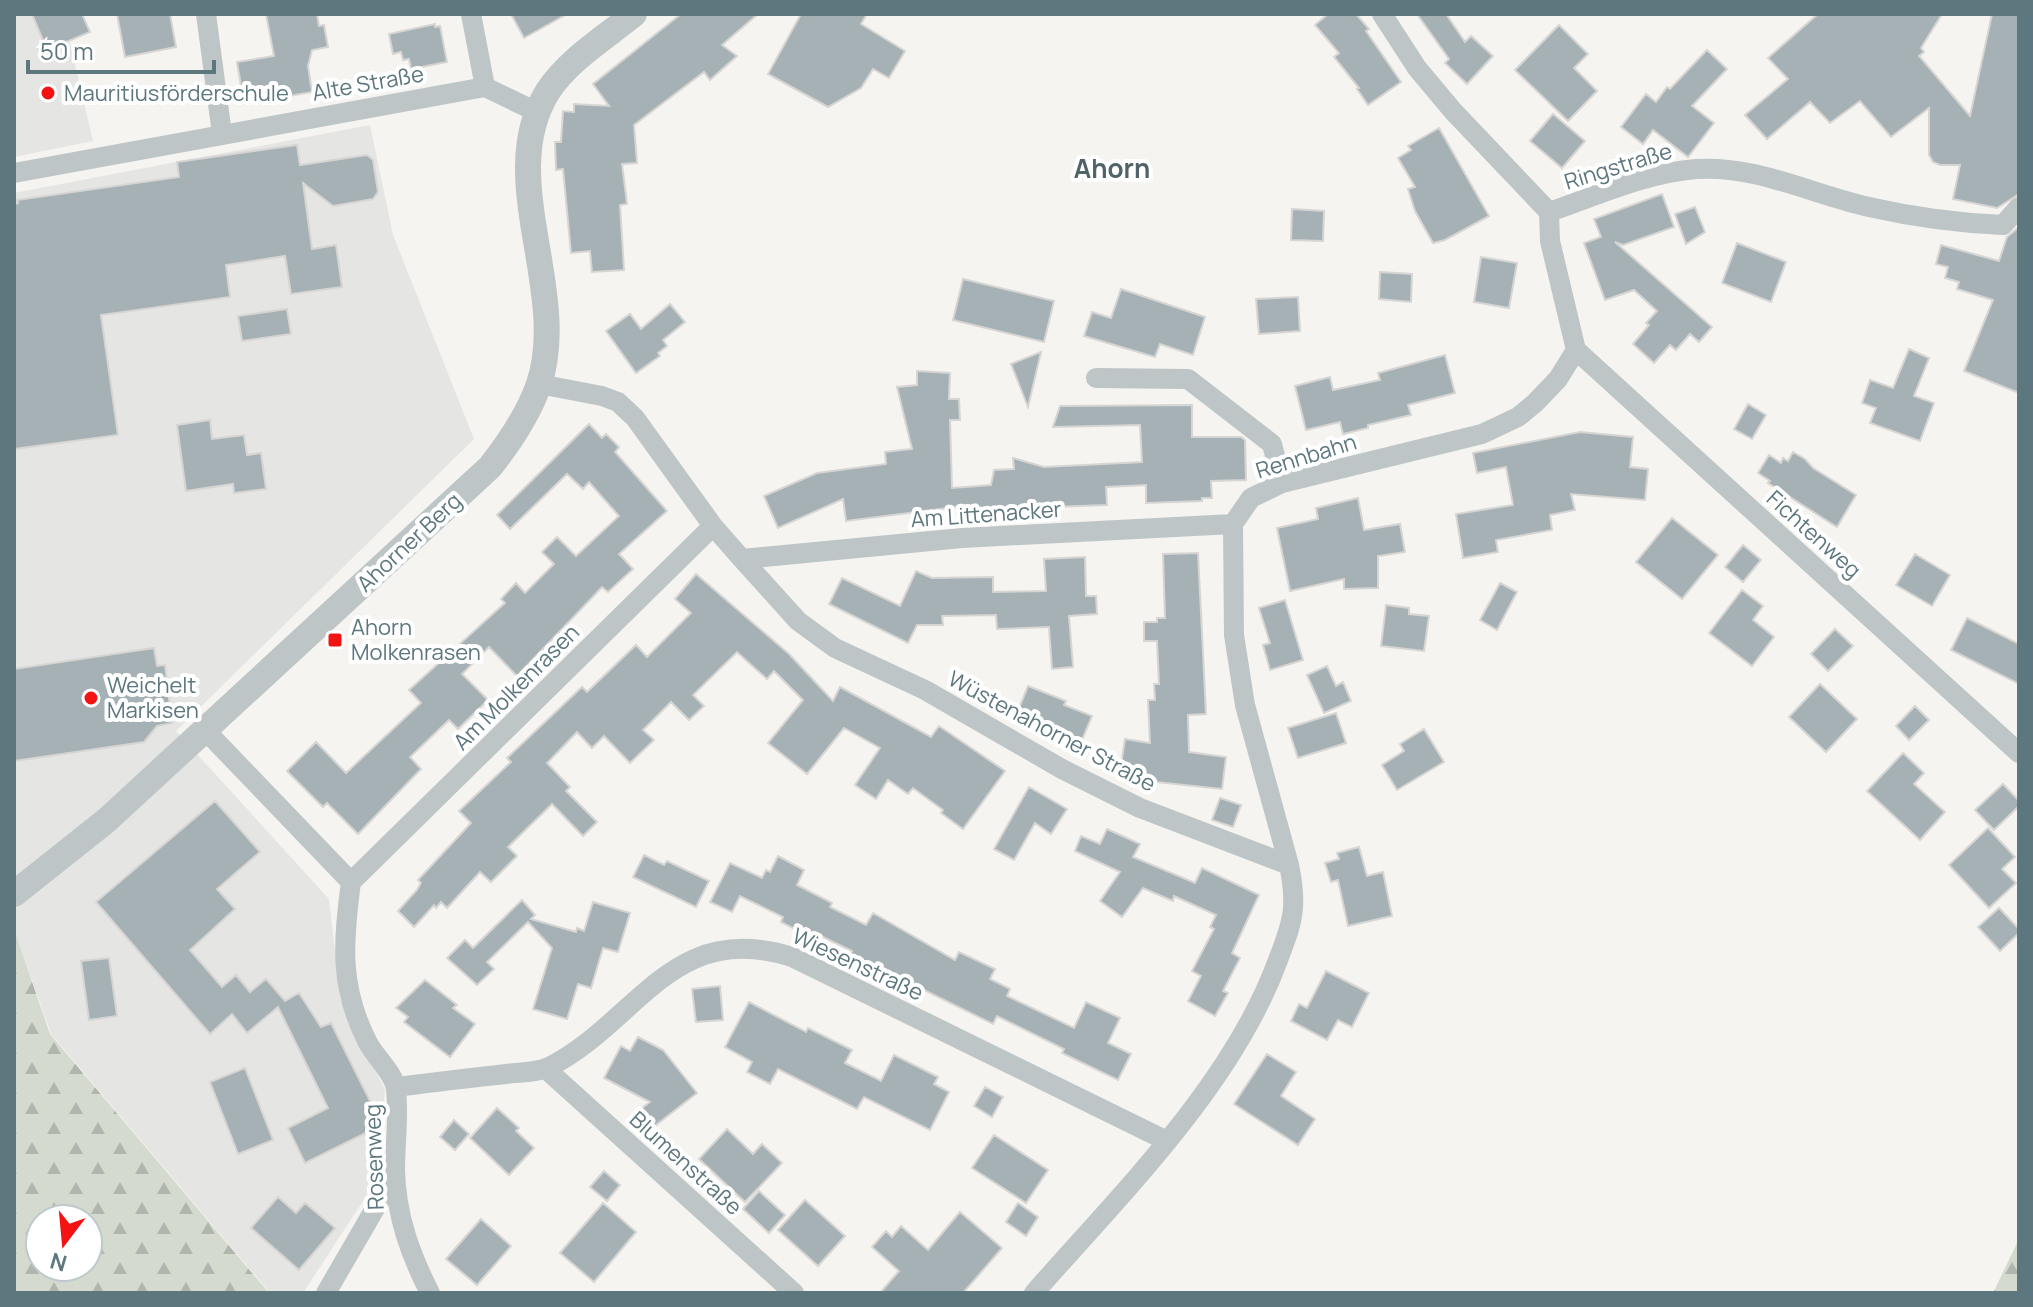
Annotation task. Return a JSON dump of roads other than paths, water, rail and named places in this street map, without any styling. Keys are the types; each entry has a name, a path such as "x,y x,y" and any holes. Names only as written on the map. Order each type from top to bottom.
{"street":[{"path":"206,14 222,134"},
{"path":"471,14 485,87 537,112 549,90 565,72 634,14"},
{"name":"Ringstraße","path":"1382,14 1417,68 1453,111 1549,212 1666,172 1699,169 1754,173 1883,210 1956,223 2011,226 2019,207"},
{"name":"Alte Straße","path":"14,173 485,87"},
{"name":"Ahorner Berg","path":"14,894 107,820 490,467 509,442 539,384 546,344 545,300 529,181 529,144 537,112"},
{"path":"1549,212 1550,241 1576,350"},
{"name":"Rennbahn","path":"1233,524 1251,498 1282,483 1482,434 1518,417 1558,379 1576,350"},
{"name":"Fichtenweg","path":"1576,350 2019,753"},
{"path":"1096,378 1188,379 1272,444 1282,483"},
{"name":"Wüstenahorner Straße","path":"539,384 618,402 635,418 713,526 742,559 798,621 835,648 925,690 1062,769 1140,808 1289,865"},
{"path":"1034,1293 1167,1141 1218,1072 1265,997 1285,942 1293,910 1293,885 1245,705 1234,635 1233,524"},
{"name":"Am Littenacker","path":"742,559 962,538 1233,524"},
{"name":"Am Molkenrasen","path":"351,882 713,526"},
{"path":"205,730 351,882"},
{"name":"Rosenweg","path":"351,882 345,969 349,997 369,1044 397,1087 395,1174 400,1219 413,1260 430,1293"},
{"name":"Wiesenstraße","path":"397,1087 546,1069 587,1042 675,968 711,951 731,948 774,951 792,957 1167,1141"},
{"name":"Blumenstraße","path":"546,1069 794,1293"},
{"path":"326,1293 395,1174"}],"place":[{"name":"Mauritiusförderschule","path":"48,93"},
{"name":"Ahorn Molkenrasen","path":"335,640"},
{"name":"Weichelt Markisen","path":"91,698"}],"district":[{"name":"Ahorn","path":"1112,169"}]}
